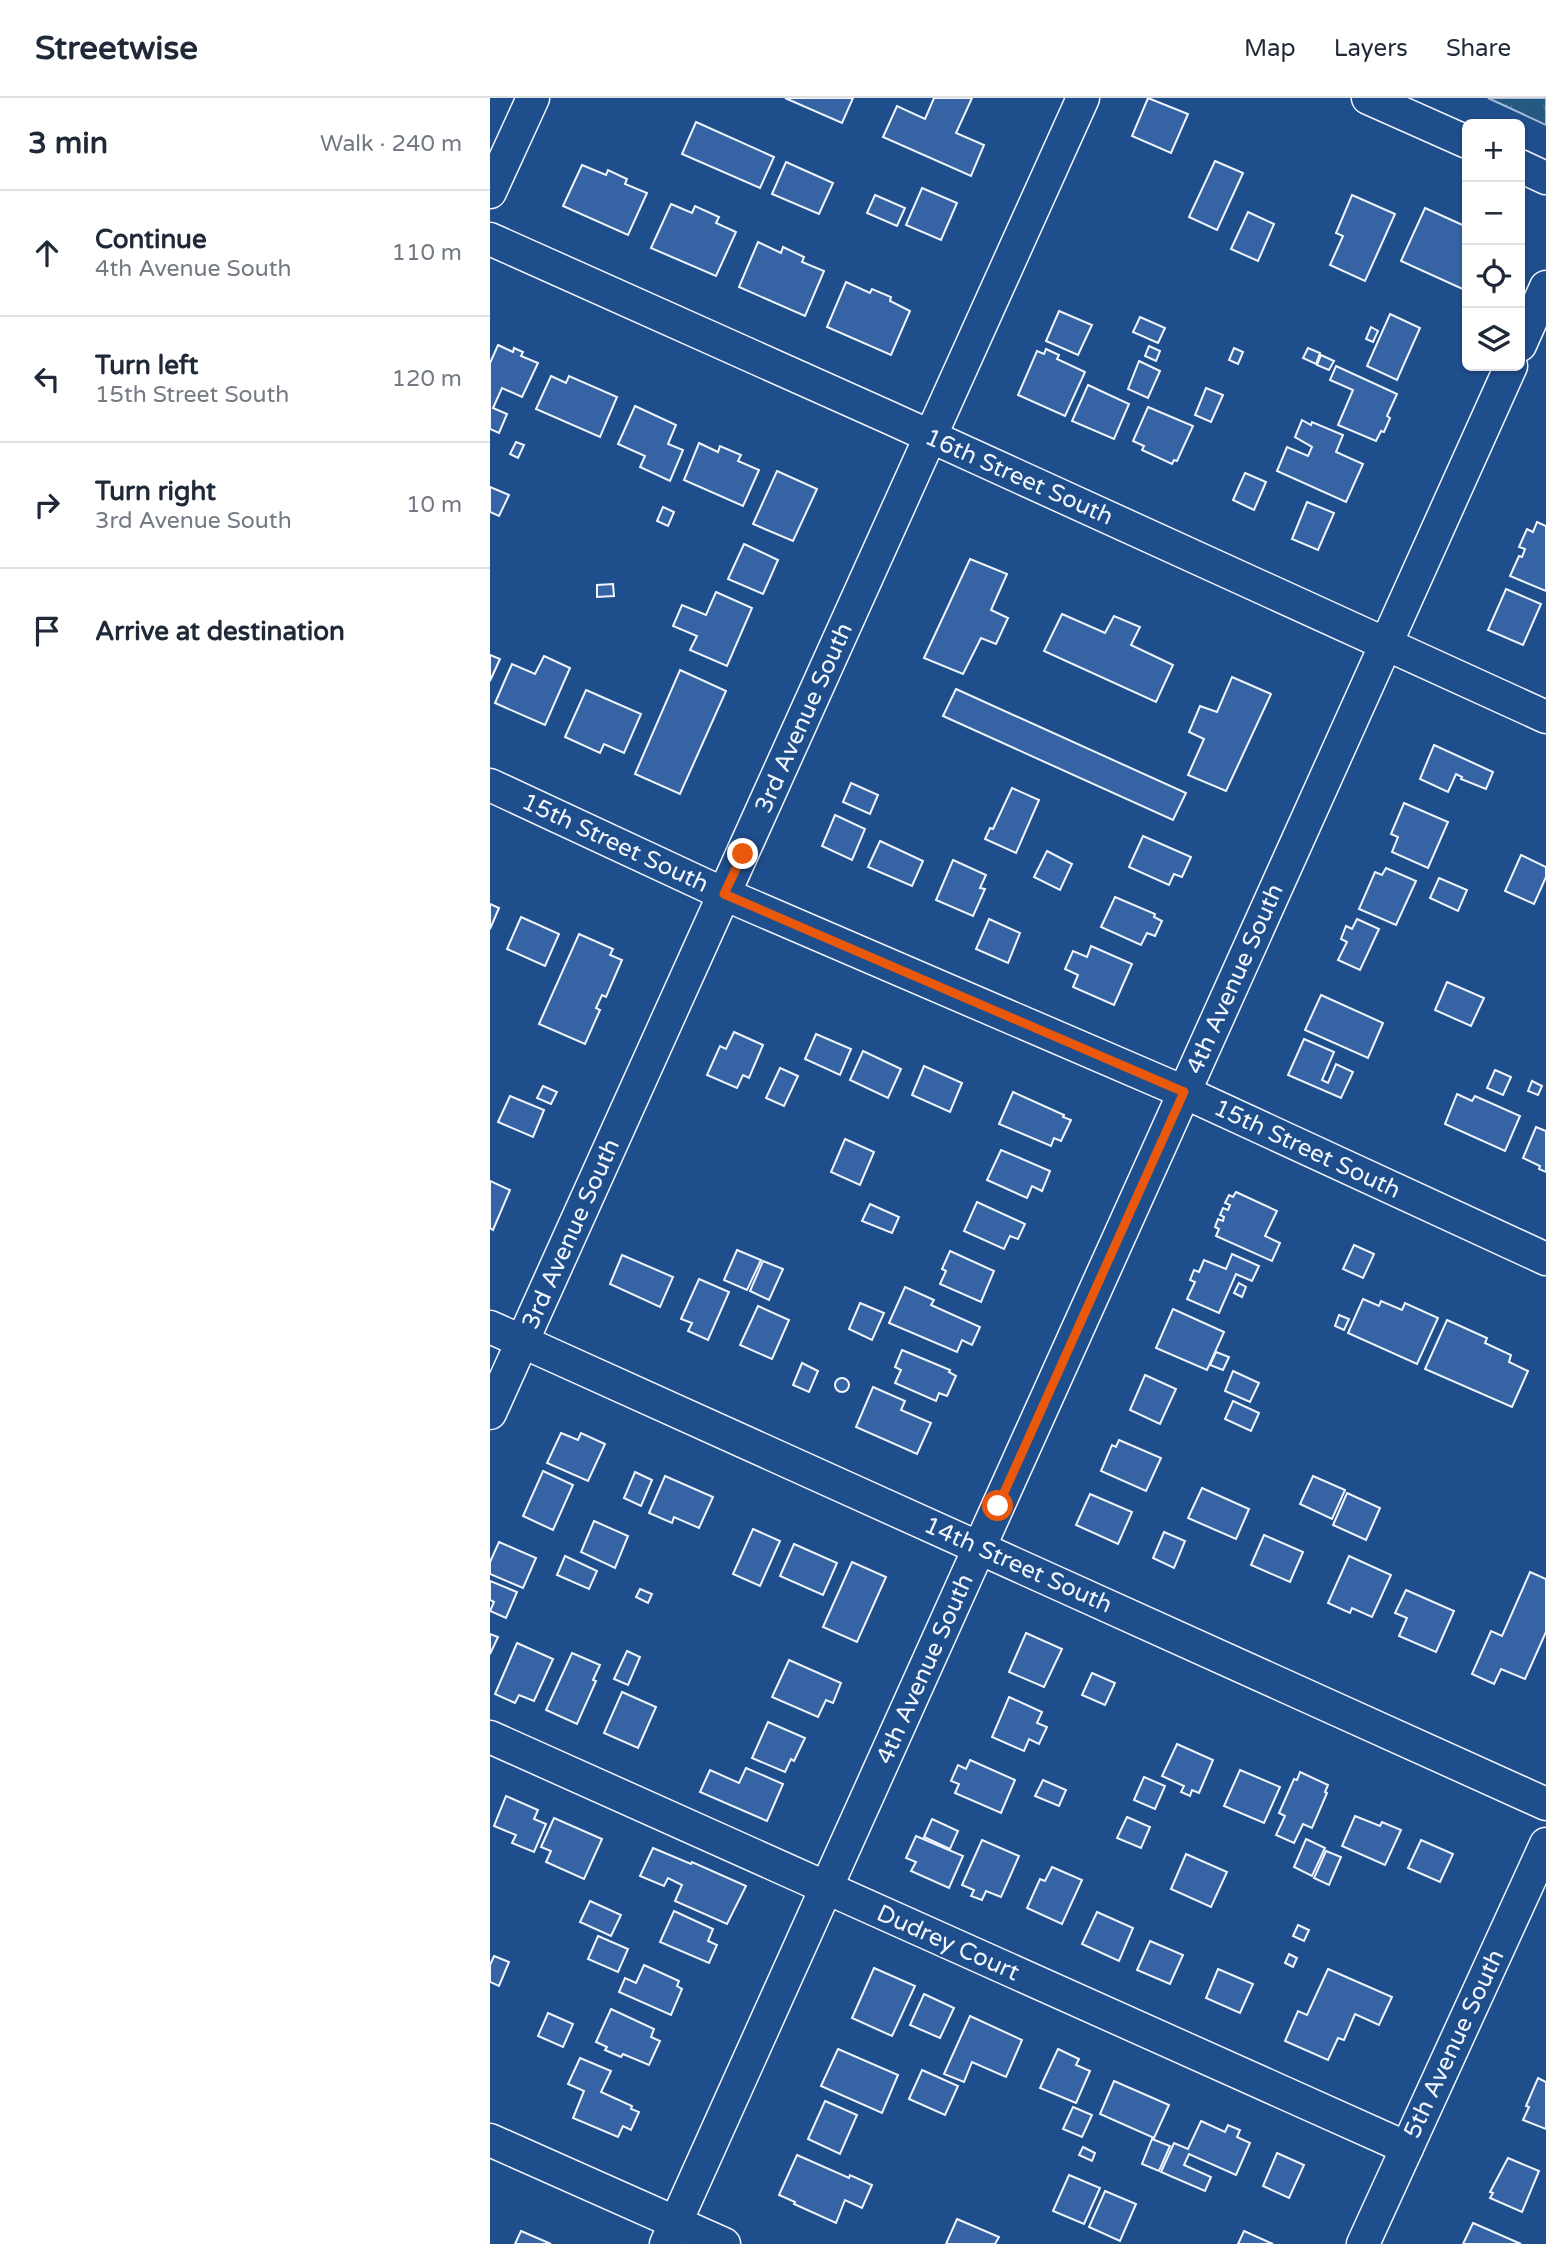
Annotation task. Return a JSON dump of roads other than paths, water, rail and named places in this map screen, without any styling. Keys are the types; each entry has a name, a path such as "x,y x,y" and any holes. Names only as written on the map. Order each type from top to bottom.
{"street":[{"path":"490,191 533,98"},
{"name":"3rd Avenue South","path":"490,1413 1083,98"},
{"path":"1368,98 1462,140"},
{"path":"1525,168 1546,178"},
{"name":"16th Street South","path":"490,239 1546,717"},
{"path":"1525,334 1546,287"},
{"name":"4th Avenue South","path":"671,2233 1509,371"},
{"name":"15th Street South","path":"490,785 724,894 1184,1092 1546,1259"},
{"name":"14th Street South","path":"490,1327 1546,1804"},
{"name":"Dudrey Court","path":"490,1737 1407,2148"},
{"name":"5th Avenue South","path":"1363,2244 1546,1844"},
{"path":"490,2140 671,2233 724,2244"}]}
